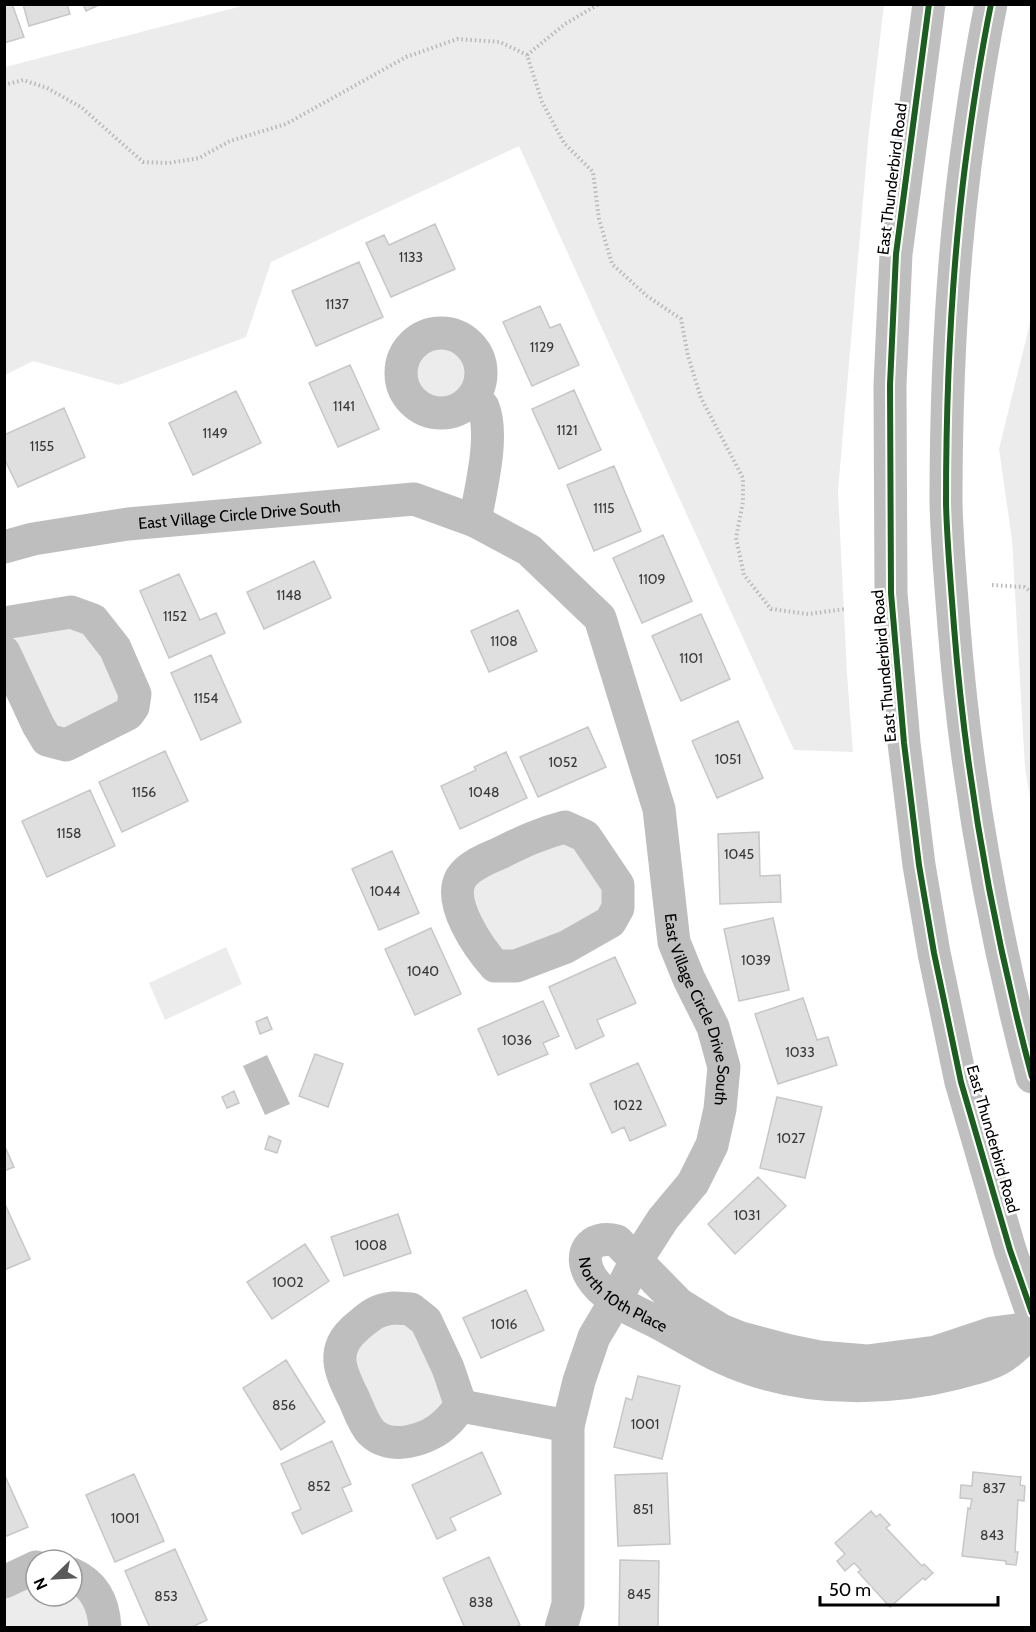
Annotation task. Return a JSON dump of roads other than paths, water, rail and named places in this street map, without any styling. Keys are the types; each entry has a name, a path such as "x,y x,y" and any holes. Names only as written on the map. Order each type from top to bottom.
{"street":[{"name":"East Thunderbird Road","path":"929,4 896,254 890,384 891,593 904,743 934,953 961,1082 1010,1250 1032,1313"},
{"path":"990,4 971,118 955,246 948,378 946,504 956,657 978,824 993,916 1032,1077"},
{"path":"474,396 483,408 487,429 486,466 474,521"},
{"name":"East Village Circle Drive South","path":"4,547 33,539 128,524 414,499 474,521 529,550 600,618 659,809 674,942 713,1027 724,1067 720,1109 712,1144 693,1183 663,1219 636,1261 594,1337 579,1381 568,1426 568,1604 561,1628"},
{"path":"4,623 71,612 93,620 115,648 135,694 133,707 128,714 66,745 47,740 4,652"},
{"path":"565,827 585,836 618,885 618,908 610,922 566,947 516,966 495,966 481,950 467,925 458,900 460,879 472,867 540,833 565,827"},
{"path":"618,885 666,879"},
{"name":"North 10th Place","path":"798,1366 752,1370 708,1352 616,1300 597,1286 584,1263 584,1253 597,1242 609,1239 617,1241 679,1304 721,1330 798,1366 871,1386 905,1384 970,1370 1003,1357 1032,1330"},
{"path":"461,1406 568,1426"},
{"path":"4,1582 24,1573"},
{"path":"84,1580 98,1596 105,1628"}]}
